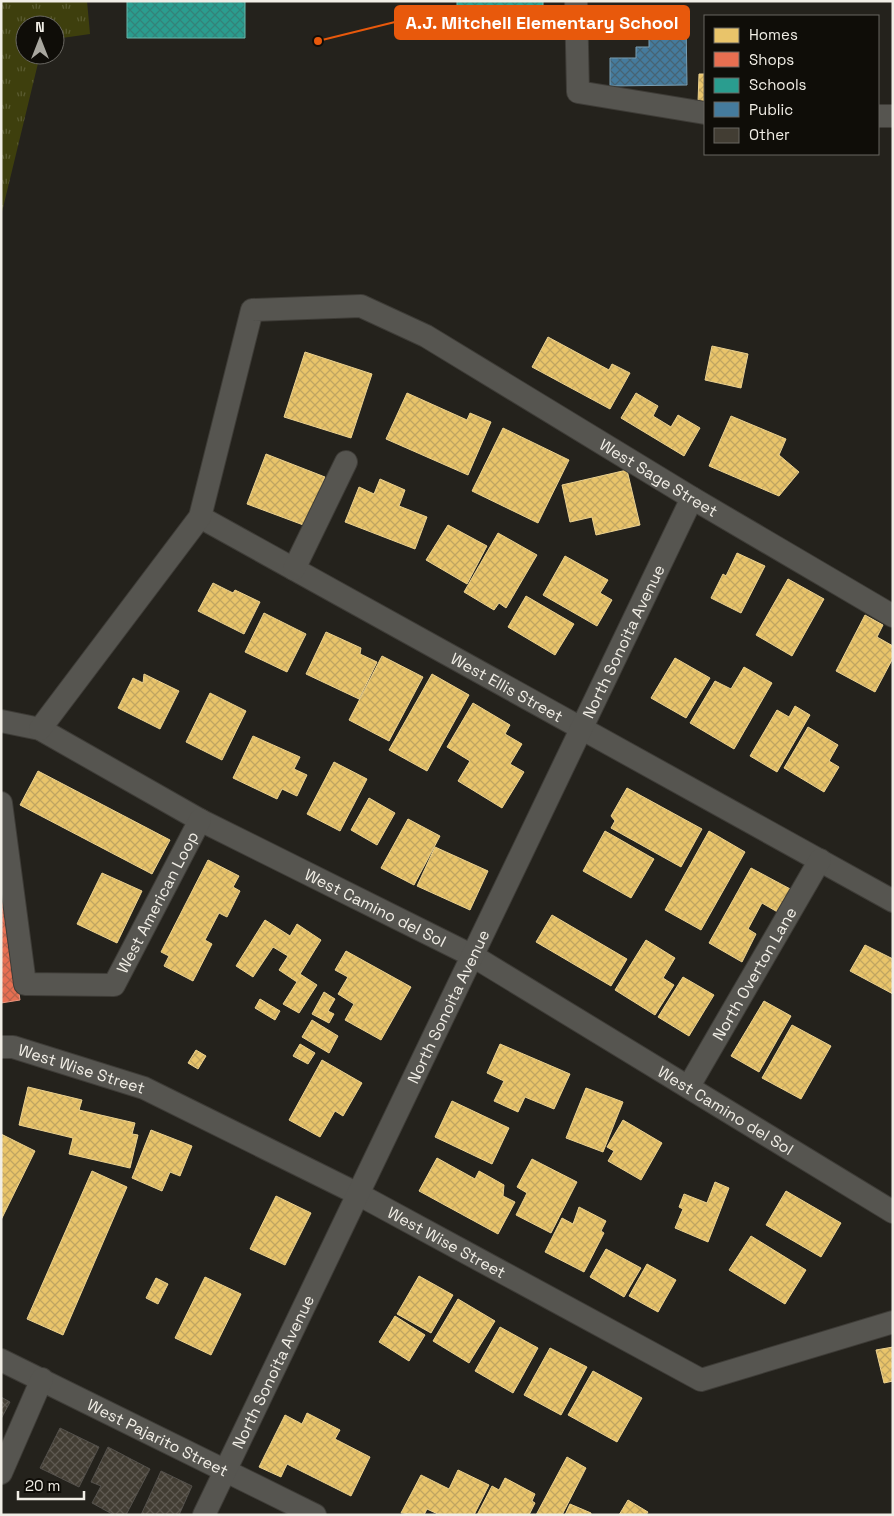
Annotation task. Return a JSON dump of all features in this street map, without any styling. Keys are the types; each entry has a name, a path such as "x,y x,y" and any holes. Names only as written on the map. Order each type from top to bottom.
{"street":[{"path":"576,1 578,92 704,113"},
{"path":"879,116 893,116"},
{"name":"West Sage Street","path":"200,516 252,310 361,306 426,336 692,498 893,616"},
{"path":"294,569 346,462"},
{"name":"North Sonoita Avenue","path":"204,1515 692,498"},
{"path":"40,729 200,516"},
{"name":"West Ellis Street","path":"200,516 893,901"},
{"name":"West Camino del Sol","path":"1,721 40,729 200,820 473,956 893,1212"},
{"name":"West American Loop","path":"1,803 25,984 114,985 200,820"},
{"name":"North Overton Lane","path":"689,1086 820,860"},
{"name":"West Wise Street","path":"1,1047 13,1047 144,1088 358,1194 701,1380 893,1322"},
{"name":"West Pajarito Street","path":"1,1360 315,1515"},
{"path":"1,1473 42,1379"}],"green space":[{"path":"1,1 87,1 90,34 65,38 65,15 15,15 15,65 38,65 1,216"}],"building: Homes":[{"path":"699,74 704,74 704,102 698,102"},
{"path":"548,337 609,370 612,364 630,373 610,409 532,367"},
{"path":"712,346 748,354 741,388 705,380"},
{"path":"305,352 372,374 351,438 284,417"},
{"path":"407,393 467,420 470,413 491,422 468,475 386,439"},
{"path":"636,393 658,406 653,416 671,427 678,415 700,428 684,456 621,418"},
{"path":"731,416 786,439 779,455 799,472 779,496 709,466"},
{"path":"503,428 569,460 538,523 472,491"},
{"path":"266,454 325,477 306,526 247,504"},
{"path":"627,470 640,525 596,535 592,517 570,522 562,485"},
{"path":"380,479 405,490 399,506 427,517 415,549 345,522 359,487 374,494"},
{"path":"448,525 487,546 467,584 426,560"},
{"path":"498,533 537,555 506,608 499,603 494,610 464,592"},
{"path":"737,553 765,566 741,613 711,598 723,574 726,576"},
{"path":"565,556 608,580 600,593 612,600 597,626 543,595"},
{"path":"788,579 824,599 792,656 756,635"},
{"path":"213,583 233,593 235,590 260,602 244,634 198,611"},
{"path":"526,596 574,624 555,655 508,627"},
{"path":"264,613 306,634 287,672 245,652"},
{"path":"865,615 883,625 877,637 893,646 893,658 875,692 836,671"},
{"path":"326,632 361,648 360,654 377,662 359,699 306,674"},
{"path":"382,656 423,677 389,741 349,720"},
{"path":"675,658 710,678 686,718 651,698"},
{"path":"744,667 772,683 734,749 690,723 715,681 731,689"},
{"path":"144,674 179,691 160,729 118,708 133,678 143,683"},
{"path":"432,674 469,695 427,771 389,750"},
{"path":"210,693 246,711 222,760 186,742"},
{"path":"473,703 510,725 505,734 522,744 510,764 524,772 502,808 458,781 470,761 447,747"},
{"path":"795,706 810,715 777,772 750,756 777,710 789,717"},
{"path":"808,727 838,745 829,761 839,767 824,792 784,768"},
{"path":"253,736 300,757 294,769 307,775 297,796 282,789 277,799 233,778"},
{"path":"334,762 367,779 340,831 307,814"},
{"path":"38,771 170,840 152,874 20,805"},
{"path":"627,788 702,829 681,867 611,828 615,821 611,816"},
{"path":"369,798 395,813 377,845 351,830"},
{"path":"408,819 440,836 414,885 381,868"},
{"path":"605,831 654,859 631,898 583,871"},
{"path":"709,831 745,852 701,930 665,910"},
{"path":"435,847 488,871 470,910 417,886"},
{"path":"208,860 239,876 233,887 240,891 227,917 219,913 205,940 212,944 193,981 164,966 169,956 161,952"},
{"path":"751,868 794,891 781,914 762,903 748,929 756,934 742,962 709,943"},
{"path":"102,873 142,891 117,943 77,924"},
{"path":"552,915 627,959 611,986 536,942"},
{"path":"265,920 290,936 297,924 321,940 300,974 317,985 299,1013 283,1004 297,982 279,970 288,956 273,947 253,977 236,966"},
{"path":"646,940 675,958 663,978 674,985 655,1015 615,990"},
{"path":"865,945 893,959 893,994 850,971"},
{"path":"346,951 411,987 381,1040 345,1020 354,1004 338,994 348,977 335,970"},
{"path":"683,977 714,995 689,1036 658,1017"},
{"path":"324,992 335,999 328,1011 334,1014 329,1023 312,1014"},
{"path":"260,999 280,1011 275,1020 255,1008"},
{"path":"764,1001 791,1016 759,1072 731,1056"},
{"path":"312,1020 338,1036 329,1053 302,1037"},
{"path":"792,1025 831,1046 801,1099 762,1078"},
{"path":"300,1044 315,1053 308,1064 293,1056"},
{"path":"500,1044 570,1074 554,1109 525,1097 518,1112 494,1101 504,1081 487,1073"},
{"path":"196,1050 206,1056 198,1069 188,1063"},
{"path":"322,1060 362,1083 343,1116 335,1111 320,1137 289,1120"},
{"path":"28,1087 82,1100 79,1110 135,1123 132,1134 138,1135 130,1168 69,1154 73,1138 19,1125"},
{"path":"586,1088 623,1102 603,1152 566,1138"},
{"path":"452,1101 509,1128 492,1164 435,1137"},
{"path":"623,1120 662,1143 641,1180 608,1161 614,1151 607,1147"},
{"path":"151,1130 192,1146 180,1176 170,1172 162,1191 132,1178"},
{"path":"1,1134 35,1151 1,1220"},
{"path":"437,1158 475,1179 479,1171 504,1185 503,1196 515,1202 498,1234 419,1191"},
{"path":"532,1159 577,1182 551,1233 516,1215 527,1193 517,1187"},
{"path":"92,1171 127,1187 63,1335 27,1319"},
{"path":"715,1182 729,1188 708,1242 675,1228 683,1209 679,1207 684,1194 707,1203"},
{"path":"786,1191 841,1223 821,1257 766,1225"},
{"path":"276,1196 311,1213 285,1265 250,1249"},
{"path":"579,1207 606,1221 601,1231 604,1233 584,1272 545,1252 562,1218 573,1224"},
{"path":"751,1236 806,1270 785,1304 729,1270"},
{"path":"606,1249 641,1268 624,1297 590,1277"},
{"path":"647,1264 676,1280 658,1312 629,1296"},
{"path":"419,1276 453,1295 431,1333 397,1314"},
{"path":"205,1277 241,1294 211,1355 175,1338"},
{"path":"156,1278 168,1284 158,1304 146,1298"},
{"path":"458,1299 495,1321 469,1363 433,1341"},
{"path":"395,1316 425,1335 409,1361 379,1342"},
{"path":"500,1327 538,1348 513,1393 475,1371"},
{"path":"893,1347 893,1381 884,1383 876,1350"},
{"path":"550,1348 587,1367 561,1415 524,1395"},
{"path":"593,1371 642,1398 617,1442 568,1415"},
{"path":"307,1413 340,1430 335,1439 370,1457 351,1496 287,1464 281,1477 259,1467 285,1415 302,1424"},
{"path":"567,1457 586,1468 562,1515 536,1515"},
{"path":"458,1470 489,1485 474,1515 440,1515 427,1509 424,1515 401,1513 421,1475 449,1489"},
{"path":"505,1478 535,1494 532,1501 535,1503 529,1515 477,1515 492,1486 499,1490"},
{"path":"628,1500 648,1512 646,1515 619,1515"},
{"path":"570,1504 591,1513 591,1515 565,1515"}],"building: Shops":[{"path":"1,874 20,1000 1,1003"}],"building: Schools":[{"path":"127,1 245,1 245,38 127,38"},
{"path":"457,1 543,1 543,13 457,16"}],"building: Public":[{"path":"649,20 686,20 687,85 610,86 610,58 636,58 636,47 649,47"}],"building: Other":[{"path":"1,1397 10,1402 1,1419"},
{"path":"60,1428 99,1447 79,1487 40,1468"},
{"path":"108,1447 150,1469 126,1515 114,1515 92,1503 101,1486 91,1482"},
{"path":"161,1471 192,1486 179,1515 141,1515"}],"place":[{"name":"A.J. Mitchell Elementary School","path":"318,41"}]}
